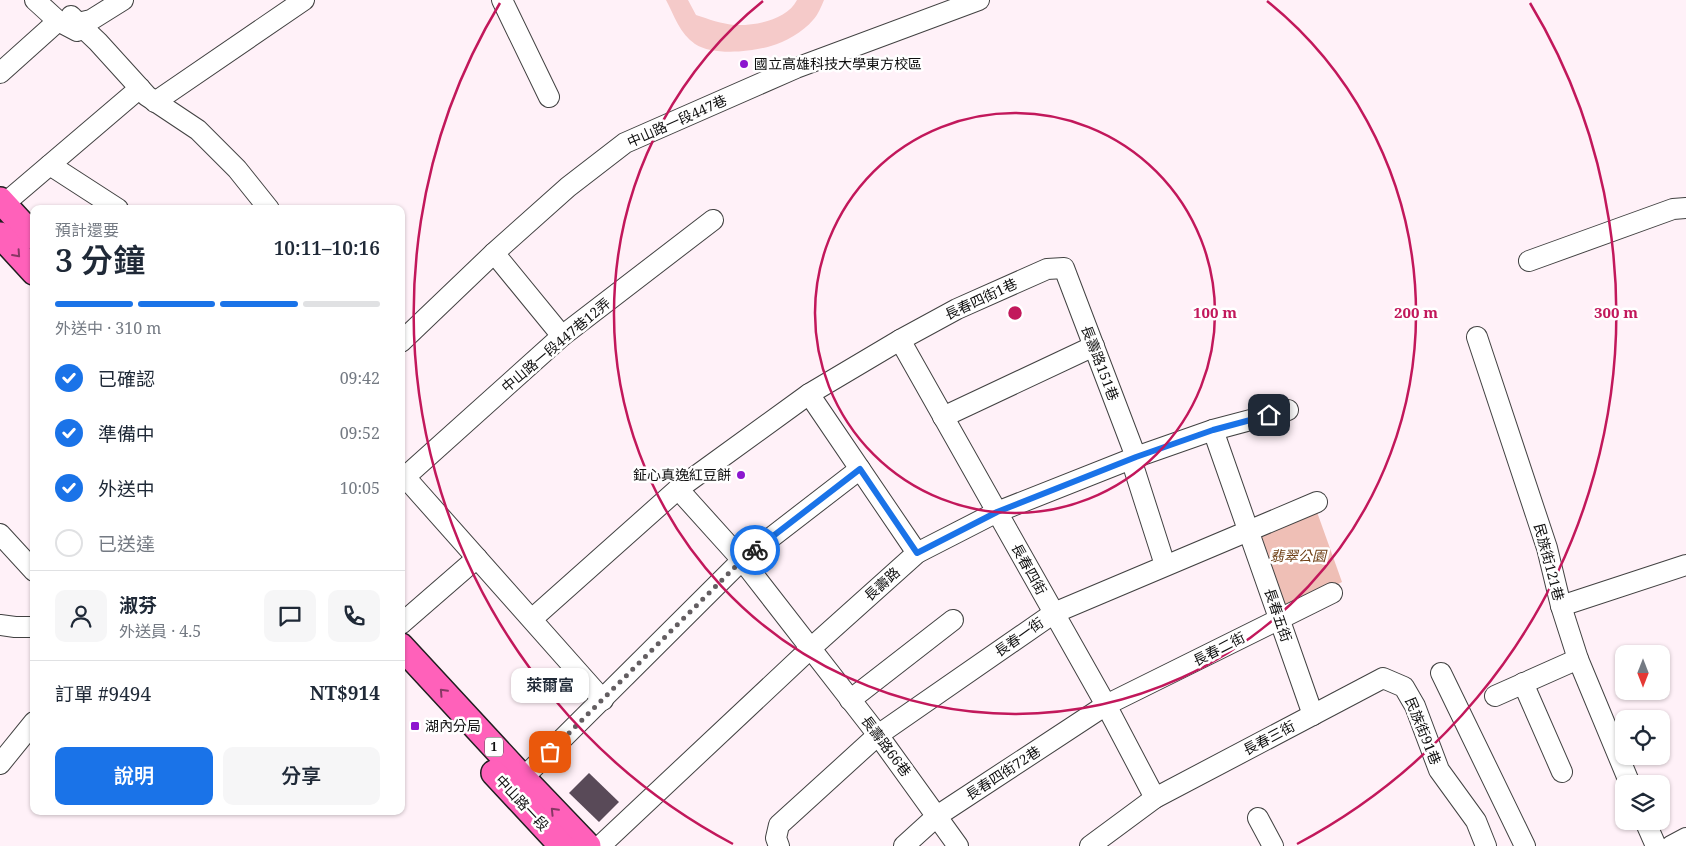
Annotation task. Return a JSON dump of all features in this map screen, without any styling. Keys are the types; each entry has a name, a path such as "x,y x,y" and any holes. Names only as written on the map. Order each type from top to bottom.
{"main road":[{"path":"2,202 30,233"},
{"path":"0,235 30,268"},
{"name":"中山路一段","path":"405,650 588,846"},
{"name":"中山路一段","path":"405,676 562,846"}],"street":[{"path":"36,0 58,21 77,31 78,23"},
{"path":"55,0 155,102 198,130 237,169 266,205"},
{"path":"78,23 91,20 123,0"},
{"path":"155,102 304,0"},
{"path":"502,0 549,97"},
{"name":"中山路一段447巷","path":"405,338 494,253 568,187 625,143 796,68 979,0"},
{"path":"2,66 58,21"},
{"path":"2,202 50,165 140,88"},
{"path":"50,165 112,205"},
{"path":"1529,260 1672,210 1686,208"},
{"name":"中山路一段447巷12弄","path":"405,473 562,336 713,220"},
{"path":"494,253 562,336"},
{"name":"長春四街1巷","path":"532,619 678,489 809,394 900,340 958,309 1047,268 1064,268"},
{"name":"長壽路151巷","path":"1064,268 1094,346 1133,458 1166,565"},
{"name":"民族街121巷","path":"1477,337 1547,548 1561,606 1578,659 1626,775"},
{"name":"長春四街","path":"900,340 1054,612 1155,798"},
{"path":"944,417 1094,346"},
{"path":"809,394 917,553"},
{"name":"長壽路","path":"600,846 811,648 917,553 997,512 1133,458 1213,430 1288,410"},
{"name":"長春五街","path":"1213,430 1313,715"},
{"path":"523,778 742,560 860,469"},
{"name":"中山路一段447巷12弄","path":"405,477 603,700"},
{"name":"長壽路66巷","path":"678,489 742,560 878,735 958,846"},
{"name":"長春一街","path":"779,846 776,838 779,825 878,735 1054,612 1317,502"},
{"path":"0,534 30,567"},
{"path":"405,621 477,558"},
{"path":"1561,606 1686,565"},
{"name":"長春二街","path":"1106,706 1332,593"},
{"path":"850,700 953,620"},
{"path":"0,625 30,626"},
{"path":"1495,696 1578,659"},
{"path":"1441,673 1524,846"},
{"name":"長春三街","path":"1090,846 1155,798 1383,678"},
{"name":"民族街91巷","path":"1383,678 1404,687 1415,706 1439,770 1476,821 1486,846"},
{"path":"1523,683 1562,772"},
{"name":"長春四街72巷","path":"904,846 937,816 1106,706"},
{"path":"0,764 30,727"},
{"path":"1258,818 1273,846"},
{"path":"1650,830 1656,846"},
{"path":"1671,846 1686,838"}],"green space":[{"name":"翡翠公園","path":"1317,512 1342,582 1284,612 1256,536"}],"shaded area":[{"path":"666,0 688,0 696,15 725,24 743,25 761,23 778,17 792,7 797,0 824,0 815,18 794,36 763,48 732,52 712,50 695,44 681,30"}],"building":[{"path":"589,773 619,802 599,822 569,793"}],"way so far":[{"path":"550,752 742,560 755,550"}],"place":[{"name":"國立高雄科技大學東方校區","path":"744,64"},
{"name":"鉦心真逸紅豆餅","path":"741,475"},
{"name":"湖內分局","path":"415,726"},
{"name":"萊爾富","path":"550,752"}],"route":[{"path":"755,550 860,469 917,553 997,512 1136,457 1213,430 1269,415"}]}
